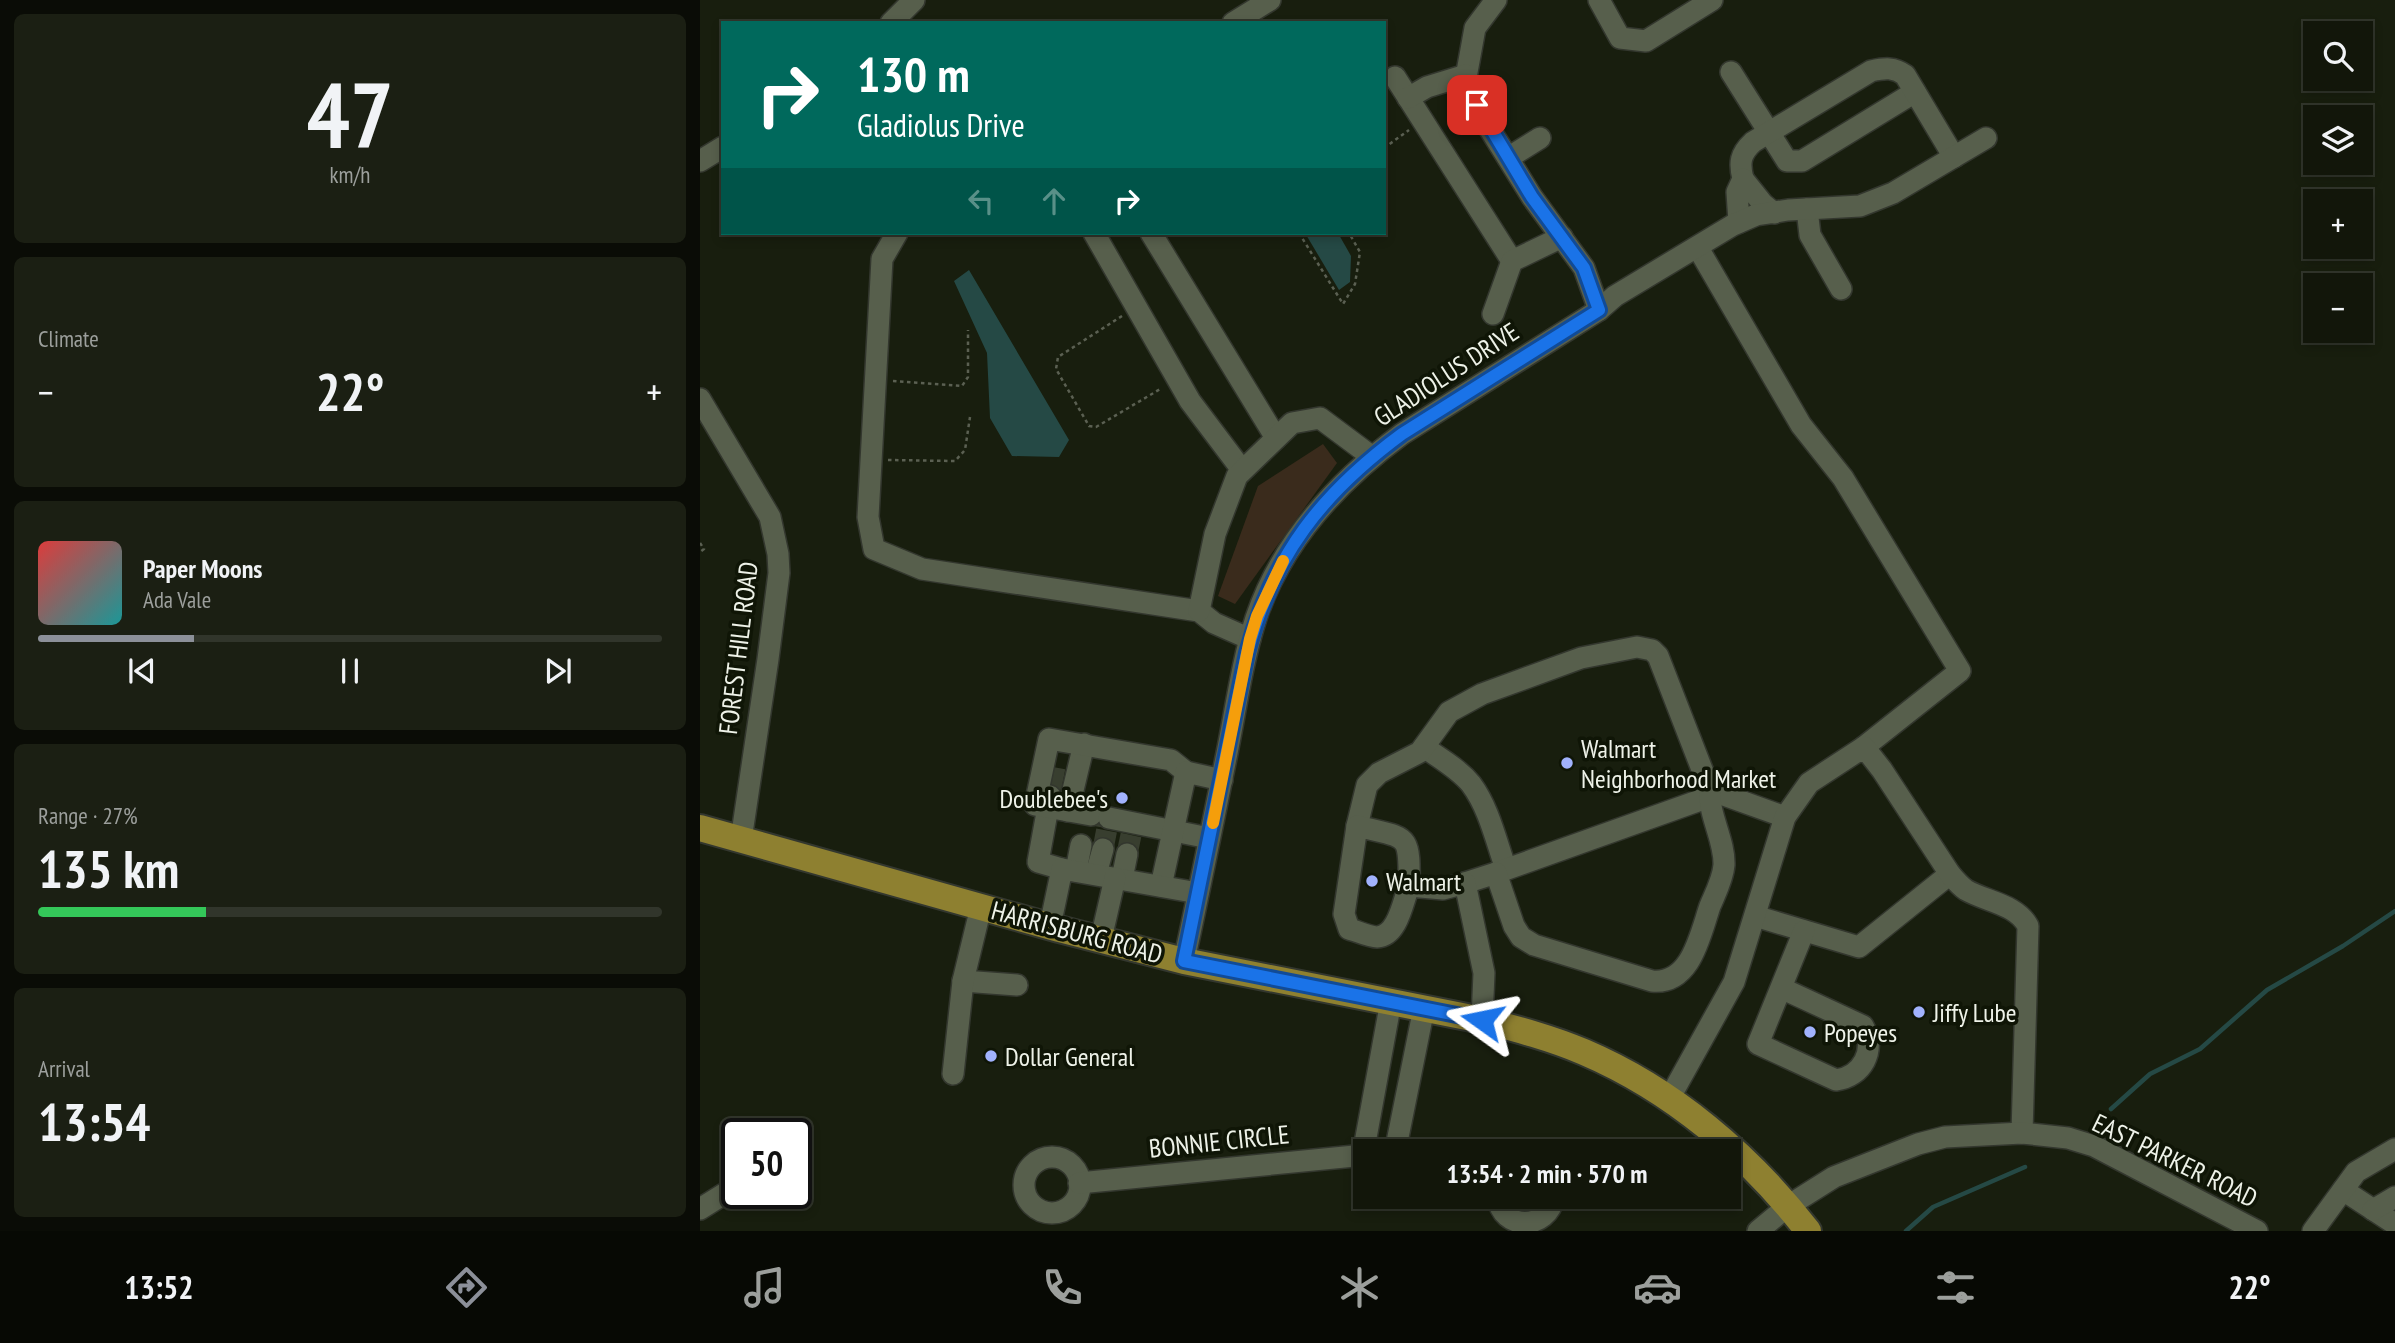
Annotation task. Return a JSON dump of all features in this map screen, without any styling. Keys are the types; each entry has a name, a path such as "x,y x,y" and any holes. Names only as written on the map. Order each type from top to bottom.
{"main road":[{"name":"HARRISBURG ROAD","path":"700,828 1184,961 1482,1020 1529,1032 1584,1052 1635,1077 1724,1140 1771,1185 1808,1231"}],"street":[{"path":"893,21 914,0"},
{"path":"1236,21 1269,0"},
{"path":"1496,0 1475,28 1465,83 1532,197 1584,268 1599,310"},
{"path":"1599,0 1620,38 1646,41 1712,0"},
{"path":"1774,213 1743,179 1739,164 1744,150 1871,71 1896,69 1905,75 1954,157"},
{"path":"1731,72 1787,161 1802,161 1915,92"},
{"path":"1408,98 1427,87 1466,75"},
{"path":"1395,77 1512,261"},
{"path":"1508,158 1541,138"},
{"name":"GLADIOLUS DRIVE","path":"1184,961 1257,616 1277,571 1296,539 1335,489 1371,456 1402,434 1599,310 1615,296 1739,222 1756,215 1860,206 1893,193 1986,138"},
{"path":"700,160 721,148"},
{"path":"1739,222 1737,192 1743,179"},
{"path":"1807,209 1810,235 1841,289"},
{"path":"896,235 882,259 868,517 874,548 922,569 1199,611 1214,622 1250,639"},
{"path":"1095,235 1191,401 1242,470"},
{"path":"1152,235 1276,438"},
{"path":"1493,314 1512,261 1562,237"},
{"path":"1669,1099 1734,982 1785,817 1809,783 1864,747 1960,671 1843,478 1801,425 1698,248"},
{"name":"FOREST HILL ROAD","path":"701,405 770,517 778,554 779,573 768,659 741,839"},
{"path":"1199,611 1215,534 1237,476 1292,422 1320,418 1371,456"},
{"path":"1357,826 1396,836 1405,841 1409,849 1409,886 1396,923 1386,933 1377,937 1349,929 1343,914 1357,826 1367,785 1379,773 1420,752 1449,712 1482,694 1581,658 1637,646 1652,650 1658,656 1710,794 1722,854 1723,869 1694,953 1680,971 1662,982 1652,981 1534,945 1521,937 1514,926 1487,814 1470,783 1424,747"},
{"path":"1209,838 1173,830 1130,837 1078,815 1035,805 1049,740 1171,761 1186,772 1222,780"},
{"path":"1056,762 1061,741"},
{"path":"1084,744 1078,815 1094,874 1101,939"},
{"path":"1864,747 1950,874 1963,888 2012,909 2023,917 2028,926 2022,1133"},
{"path":"1161,886 1186,772"},
{"path":"1409,886 1443,890 1710,794 1785,817"},
{"path":"1078,815 1038,862 1198,893"},
{"path":"1049,926 1130,837"},
{"path":"1094,874 1103,849"},
{"path":"1755,916 1859,947 1950,874"},
{"path":"1465,883 1484,973 1482,1020"},
{"path":"953,1074 962,981 981,907"},
{"path":"1779,993 1863,1026 1870,1037 1863,1064 1847,1079 1836,1080 1758,1044 1804,932"},
{"path":"962,981 1017,985"},
{"path":"1367,1139 1391,1000"},
{"path":"1398,1139 1424,1007"},
{"name":"EAST PARKER ROAD","path":"1758,1231 1788,1206 1834,1177 1918,1144 1945,1137 2022,1133 2068,1138 2094,1146 2257,1231"},
{"path":"2313,1231 2356,1172 2395,1149"},
{"name":"BONNIE CIRCLE","path":"1079,1183 1353,1156"},
{"path":"2343,1190 2395,1224"},
{"path":"700,1209 721,1196"},
{"path":"2373,1210 2395,1197"},
{"path":"1501,1209 1508,1218 1526,1225 1543,1219 1550,1209"}],"path":[{"path":"1299,235 1343,304 1355,284 1360,253 1350,235"},
{"path":"1137,307 1058,357 1056,369 1069,392 1089,426 1096,427 1178,379"},
{"path":"876,380 962,386 968,377 968,330"},
{"path":"871,460 955,461 965,450 970,417"},
{"path":"700,543 704,550 700,552"}],"shaded area":[{"path":"1323,444 1337,463 1235,604 1218,596 1258,486"}],"water":[{"path":"1306,235 1339,235 1351,256 1350,282 1339,290"},
{"path":"969,270 1069,440 1059,457 1012,456 990,418 987,353 954,281"}],"waterway":[{"path":"2111,1109 2150,1074 2200,1049 2267,990 2343,946 2395,911"},
{"path":"1906,1231 1933,1207 2025,1167"}],"tunnel":[{"path":"1051,788 1056,762"},
{"path":"1091,815 1109,818 1103,849"},
{"path":"1127,854 1131,835"}],"slow traffic":[{"path":"1213,823 1250,639 1257,616 1283,561"}],"place":[{"name":"Walmart Neighborhood Market","path":"1567,763"},
{"name":"Doublebee's","path":"1122,798"},
{"name":"Walmart","path":"1372,881"},
{"name":"Jiffy Lube","path":"1919,1012"},
{"name":"Popeyes","path":"1810,1032"},
{"name":"Dollar General","path":"991,1056"}],"route":[{"path":"1477,105 1532,197 1584,268 1599,310 1371,456 1335,489 1296,539 1277,571 1257,616 1247,653 1184,961 1482,1020"}]}
